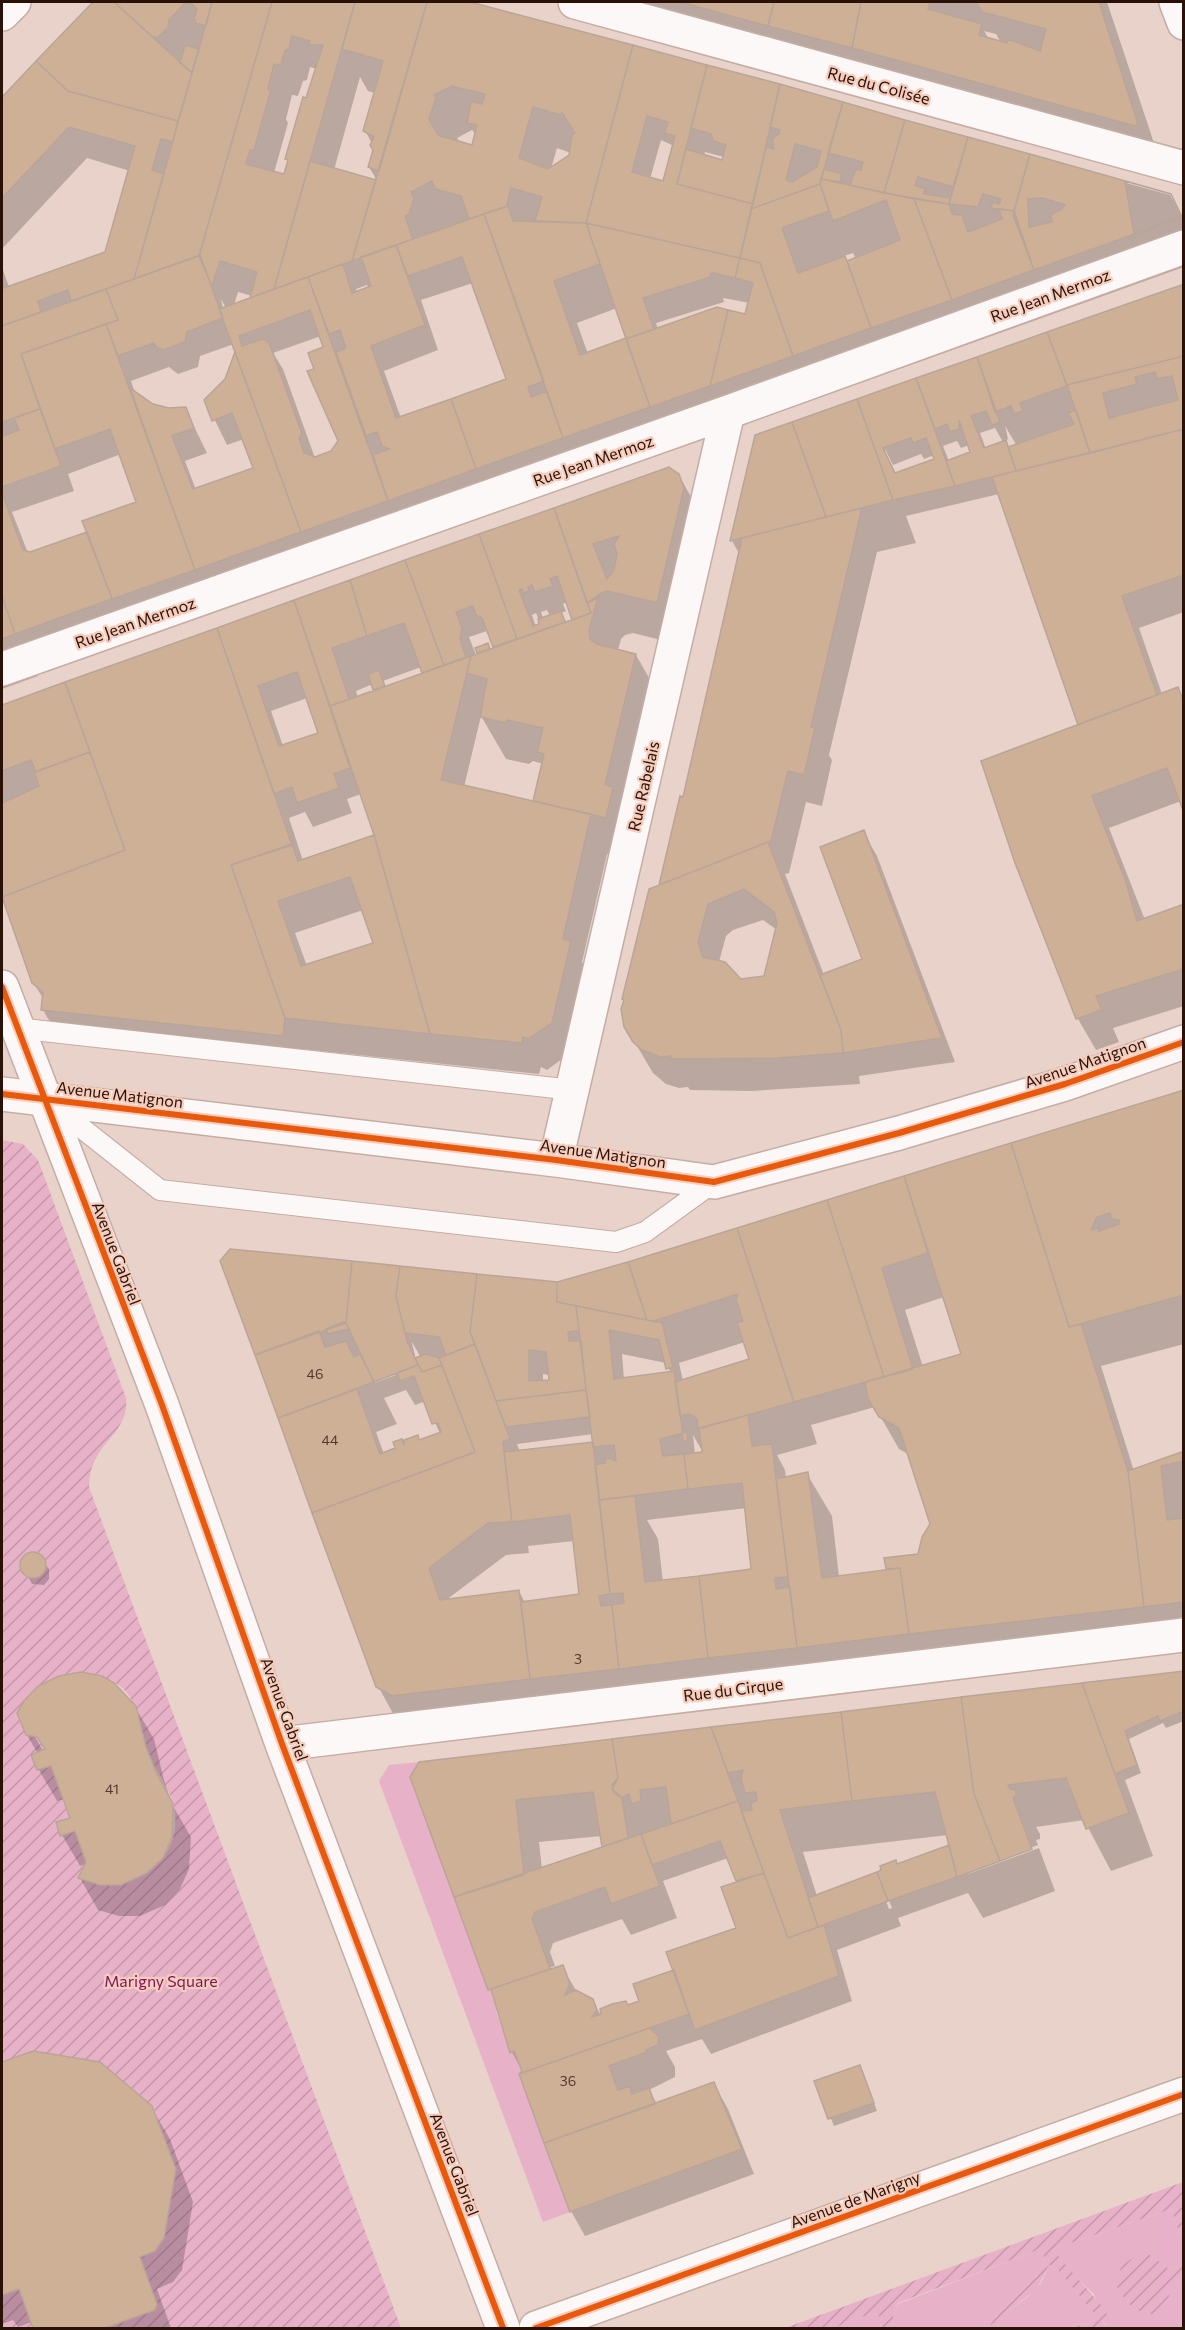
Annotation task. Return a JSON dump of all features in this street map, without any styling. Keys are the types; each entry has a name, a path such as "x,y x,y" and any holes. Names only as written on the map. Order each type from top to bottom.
{"street":[{"path":"2,14 14,2"},
{"name":"Rue du Colisée","path":"575,2 1184,168"},
{"path":"1176,2 1184,22"},
{"name":"Rue Jean Mermoz","path":"2,669 728,412 1184,247"},
{"name":"Rue Rabelais","path":"556,1160 728,412"},
{"name":"Avenue Gabriel","path":"2,987 162,1405 282,1744 503,2328"},
{"name":"Avenue Matignon","path":"2,1094 556,1160 714,1182 899,1133 1065,1084 1184,1042"},
{"name":"Rue du Cirque","path":"282,1744 1184,1635"},
{"name":"Avenue de Marigny","path":"536,2328 1184,2094"}],"lane":[{"path":"16,1028 573,1089"},
{"name":"Avenue Matignon","path":"44,1098 160,1190 616,1242 645,1232 714,1182"}],"green space":[{"name":"Marigny Square","path":"2,1140 23,1144 38,1160 126,1398 126,1411 122,1422 95,1459 89,1487 401,2328 105,2328 154,2310 157,2304 140,2257 155,2251 164,2238 176,2170 153,2106 100,2062 33,2051 2,2062","holes":["81,1672 101,1677 125,1690 131,1699 148,1753 174,1807 175,1827 171,1845 161,1860 148,1872 133,1880 115,1884 97,1884 78,1878 86,1862 75,1831 56,1822 70,1818 51,1766 37,1770 32,1755 45,1749 37,1737 26,1735 17,1713 35,1689 51,1679"]},
{"path":"419,1762 499,2009 496,2010 510,2052 514,2051 522,2071 519,2073 570,2212 543,2222 379,1781 389,1765"},
{"path":"1183,2182 1183,2243 1171,2209 1053,2249 1107,2314 1103,2321 1106,2328 1071,2328 1092,2322 1094,2313 1057,2269 1049,2265 1036,2290 1005,2313 997,2328 989,2328 1003,2309 1039,2272 1043,2262 1043,2252 1038,2250 898,2303 893,2317 894,2328 882,2328 880,2317 875,2314 853,2319 835,2328 785,2328"},
{"path":"1171,2209 1183,2243 1183,2264 1169,2269 1151,2255 1165,2305 1174,2286 1183,2282 1183,2328 1106,2328 1094,2294 1068,2270 1053,2249"},
{"path":"1038,2250 1043,2252 1043,2262 1039,2272 1003,2309 989,2328 894,2328 893,2317 898,2304"},
{"path":"1151,2255 1169,2269 1183,2264 1183,2282 1174,2286 1165,2305 1154,2315 1133,2309 1117,2289 1121,2266 1136,2256"},
{"path":"1049,2265 1057,2269 1094,2313 1092,2322 1071,2328 997,2328 1005,2313 1028,2297 1041,2283"},
{"path":"19,2289 33,2328 2,2328 2,2295"},
{"path":"875,2314 880,2317 882,2328 835,2328 853,2319"}],"building":[{"path":"93,2 114,2 192,73 178,121 68,91 36,61"},
{"path":"114,2 186,2 169,20 168,28 157,38 153,37"},
{"path":"190,2 212,2 206,26 196,23 194,18 197,9"},
{"path":"212,2 272,2 199,256 134,279"},
{"path":"272,2 355,2 274,289 250,298 257,272 220,261 212,286 199,256","holes":["292,36 310,41 308,45 323,45 306,98 303,97 285,159 288,160 284,174 246,164 250,150 254,150 271,90 268,89 274,64 281,65 285,50 289,49"]},
{"path":"355,2 427,2 379,171 368,167 373,150 370,145 374,137 363,131 383,61 342,49"},
{"path":"427,2 470,2 633,45 586,223 535,221 542,197 511,188 507,206 469,219 461,196 435,189 432,181 411,192 414,198 409,214 405,216 413,239 352,261","holes":["452,86 485,94 482,104 471,101 467,123 477,125 472,145 438,135 429,119 436,98 434,95","533,107 560,115 562,113 575,133 572,135 569,155 548,169 519,158"]},
{"path":"680,2 774,2 768,26"},
{"path":"774,2 861,2 852,48 768,26"},
{"path":"861,2 930,2 928,9 982,24 979,35 1007,43 1008,39 1040,51 1046,29 982,12 976,2 1099,2 1138,124 1135,126 852,48"},
{"path":"185,45 199,49 192,73 180,63"},
{"path":"633,45 707,65 677,184 753,204 740,258 586,223","holes":["647,116 668,122 665,133 675,136 663,181 632,172"]},
{"path":"36,61 68,91 178,121 173,142 161,139 152,170 164,174 134,279 71,301 68,290 38,301 41,312 2,326 2,281 4,288 105,252 135,146 69,127 2,198 2,97"},
{"path":"707,65 780,84 753,204 677,184 686,149 722,160 726,145 713,141 711,134 691,128"},
{"path":"780,84 843,102 820,184 751,209 766,147 774,149 772,139 779,134 780,130 770,127","holes":["795,144 821,151 817,167 792,182 786,180"]},
{"path":"843,102 905,120 884,193 850,185 856,169 861,170 863,162 828,153"},
{"path":"905,120 968,137 953,187 918,177 915,185 925,189 924,194 950,198 949,204 884,193"},
{"path":"968,137 1030,154 1014,211 991,208 993,202 999,204 1001,199 983,194 978,207 949,204"},
{"path":"1030,154 1171,194 1182,217 1034,270 1013,215","holes":["1043,198 1065,205 1061,210 1051,214 1052,222 1029,227 1028,199"]},
{"path":"310,161 376,180 352,261 274,289"},
{"path":"824,169 842,174 840,182 821,179"},
{"path":"821,179 914,199 952,300 871,328 847,261 900,240 886,200 833,221 820,184"},
{"path":"1125,181 1171,194 1182,217 1134,234"},
{"path":"820,184 829,211 782,228 798,273 845,256 871,328 793,356 760,263 740,258 751,209"},
{"path":"914,199 949,204 952,214 962,215 968,232 1002,219 999,209 1014,211 1034,270 952,300"},
{"path":"508,206 513,221 586,223 600,264 554,281 580,355 626,338 650,407 563,438 484,214"},
{"path":"484,214 544,381 528,387 531,397 547,391 563,438 476,469 451,399 506,379 462,257 408,276 396,245"},
{"path":"586,223 740,258 735,278 713,273 710,274 711,277 643,298 654,329 626,339"},
{"path":"396,245 425,325 371,346 396,418 451,399 476,469 388,501 373,455 389,449 382,446 377,432 366,436 336,352 346,348 340,330 329,334 308,277 343,264 352,293 371,286 361,257"},
{"path":"200,255 223,318 187,332 185,342 163,350 156,347 154,343 118,356 106,324 118,320 106,289"},
{"path":"740,258 760,263 793,356 710,386 728,310 745,314 753,283 735,278"},
{"path":"308,277 388,501 301,532 219,309","holes":["310,310 323,347 308,353 314,369 307,371 338,441 331,451 315,457 304,453 299,438 302,434 269,342 263,339 242,346 239,336"]},
{"path":"1184,284 1184,356 1067,385 1047,332"},
{"path":"106,289 118,320 21,354 40,409 2,422 2,326"},
{"path":"717,307 728,310 710,386 650,407 626,339"},
{"path":"106,324 195,570 112,599 82,521 136,502 110,429 55,449 21,354"},
{"path":"1047,332 1067,386 1020,403 1023,411 1014,414 1011,406 995,412 977,357"},
{"path":"235,352 301,532 195,570 130,388 153,404 169,408 186,407 194,428 172,436 193,489 253,468 232,413 212,421 204,400 225,379"},
{"path":"1184,356 1184,429 1090,453 1067,385","holes":["1155,372 1157,379 1172,376 1178,400 1109,418 1103,393 1137,384 1135,377"]},
{"path":"977,357 1000,422 992,425 986,411 971,416 984,448 1006,440 1016,471 955,486 946,461 970,452 959,420 959,429 950,432 947,424 935,429 916,378"},
{"path":"916,378 955,486 893,500 857,399","holes":["911,438 913,443 926,438 934,459 895,473 883,448"]},
{"path":"857,399 893,500 826,517 792,422"},
{"path":"40,409 61,466 2,487 2,432 3,436 19,430 14,418"},
{"path":"1076,410 1090,453 1016,471 1008,447 1074,424 1068,413"},
{"path":"792,422 826,517 730,541 755,435"},
{"path":"1184,429 1184,575 1122,596 1157,695 1078,725 992,477"},
{"path":"669,467 679,474 684,488 657,603 608,591 587,603 554,508","holes":["619,536 614,544 617,554 614,570 607,579 593,544"]},
{"path":"2,493 23,550 30,552 87,532 112,599 15,634 2,596"},
{"path":"554,508 591,613 572,620 557,576 550,579 553,586 535,592 532,585 528,587 529,591 523,593 522,589 519,590 533,626 539,624 538,619 561,611 565,622 517,639 479,534"},
{"path":"862,508 811,727 815,728 804,775 788,771 771,841 659,885 680,796 683,797 742,538"},
{"path":"479,534 517,639 493,647 482,618 476,615 473,606 456,612 462,628 460,639 466,657 444,665 405,560"},
{"path":"405,560 444,665 422,673 404,623 367,636 350,580"},
{"path":"350,580 367,636 332,648 349,699 330,706 294,600"},
{"path":"2,596 15,634 2,639"},
{"path":"598,598 589,630 590,639 597,644 636,654 605,785 613,787 606,818 533,801 544,754 537,752 543,728 508,720 505,723 480,717 487,679 467,673 471,656 591,613 587,603"},
{"path":"294,600 350,768 334,774 339,788 297,803 292,787 274,794 217,628","holes":["297,672 318,733 279,746 258,686"]},
{"path":"217,628 292,845 231,865 285,1018 283,1036 41,1010 43,992 32,983 2,897 125,850 65,682"},
{"path":"488,643 490,649 477,653 475,648"},
{"path":"471,656 441,780 591,814 563,939 571,941 552,1023 528,1039 523,1037 522,1043 430,1034 374,835 330,706"},
{"path":"379,670 385,686 373,690 368,674"},
{"path":"65,682 90,752 36,772 31,760 2,771 2,705"},
{"path":"1178,687 1184,703 1184,813 1167,768 1092,796 1126,882 1137,921 1184,904 1184,969 1096,996 1102,1010 1076,1019 1015,863 981,761"},
{"path":"90,752 125,850 2,897 2,803 39,786 34,772"},
{"path":"864,830 942,1038 843,1053 841,1030 820,975 862,959 820,847"},
{"path":"374,835 430,1034 285,1018 231,865 292,844 298,861","holes":["350,877 373,943 301,966 278,901"]},
{"path":"768,842 841,1030 843,1053 778,1058 670,1059 671,1056 660,1057 642,1050 633,1042 624,1027 621,1009 649,889","holes":["744,889 774,912 777,923 764,976 741,979 725,962 703,957 698,942 708,904"]},
{"path":"1184,1090 1184,1295 1069,1327 1011,1143","holes":["1110,1213 1112,1219 1119,1220 1119,1224 1099,1231 1098,1228 1091,1230 1097,1217"]},
{"path":"1011,1143 1069,1327 1081,1324 1128,1471 1144,1607 909,1634 900,1568 886,1569 884,1558 918,1554 922,1537 930,1524 899,1428 879,1417 868,1399 865,1382 961,1354 904,1176"},
{"path":"904,1176 928,1253 882,1268 913,1369 884,1377 827,1200"},
{"path":"827,1200 884,1377 794,1402 737,1228"},
{"path":"737,1228 794,1402 698,1429 697,1419 690,1414 680,1416 675,1382 749,1359 737,1323 743,1321 736,1299 738,1294 654,1321 647,1320 628,1262"},
{"path":"230,1249 352,1261 346,1323 255,1355 220,1261"},
{"path":"352,1261 400,1266 396,1296 407,1341 418,1365 374,1382 346,1323"},
{"path":"628,1262 647,1320 557,1302 557,1282"},
{"path":"400,1266 477,1274 470,1332 475,1344 446,1355 439,1337 405,1333 396,1296"},
{"path":"477,1274 557,1282 557,1302 576,1306 579,1331 568,1332 569,1341 581,1341 586,1390 496,1401 470,1332","holes":["529,1350 546,1352 549,1380 529,1381"]},
{"path":"576,1306 662,1323 673,1367 666,1369 659,1340 609,1330 614,1379 674,1371 683,1433 660,1439 663,1456 684,1454 688,1489 599,1500 595,1465 605,1463 605,1459 609,1458 616,1461 614,1445 593,1447"},
{"path":"343,1322 349,1329 328,1334 326,1329"},
{"path":"319,1331 325,1347 346,1341 354,1357 360,1354 374,1382 278,1418 255,1355"},
{"path":"475,1344 510,1439 503,1442 512,1522 488,1523 429,1568 440,1600 519,1590 530,1679 392,1696 376,1687 312,1513 475,1452 439,1358"},
{"path":"426,1354 439,1358 442,1365 422,1372 415,1358"},
{"path":"418,1365 422,1372 442,1365 475,1452 312,1513 278,1418 357,1389 380,1454 395,1448 393,1442 402,1439 404,1445 404,1440 418,1435 419,1440 441,1432 438,1423 432,1424 414,1376 400,1381 397,1373"},
{"path":"586,1390 590,1417 506,1427 496,1401"},
{"path":"748,1415 752,1446 772,1444 788,1577 775,1578 776,1589 790,1587 797,1648 708,1658 699,1576 751,1569 742,1483 688,1489 684,1454 702,1452 699,1428"},
{"path":"687,1432 688,1441 683,1441 682,1433"},
{"path":"593,1442 610,1594 599,1596 601,1606 612,1605 619,1669 530,1679 521,1602 579,1594 570,1515 512,1522 504,1452"},
{"path":"1184,1451 1184,1461 1161,1466 1167,1520 1184,1518 1184,1602 1144,1607 1128,1471"},
{"path":"808,1472 822,1578 900,1568 909,1634 797,1648 776,1479"},
{"path":"635,1496 645,1582 699,1576 708,1658 619,1669 612,1605 624,1603 623,1593 610,1594 599,1500"},
{"path":"33,1552 42,1556 46,1565 42,1574 33,1578 24,1574 20,1565 24,1556"},
{"path":"1184,1671 1184,1711 1160,1721 1158,1716 1125,1731 1137,1765 1115,1774 1082,1683"},
{"path":"81,1672 102,1676 114,1683 136,1706 146,1747 173,1804 172,1837 163,1858 147,1873 121,1885 100,1885 78,1878 86,1862 75,1831 60,1836 56,1822 70,1818 51,1766 37,1770 31,1755 45,1749 37,1737 26,1735 17,1713 24,1701 38,1686 59,1676"},
{"path":"1082,1683 1129,1813 1086,1829 1066,1778 1008,1785 1010,1789 1016,1790 1016,1797 1013,1798 1032,1849 1000,1861 974,1794 961,1697"},
{"path":"961,1697 974,1794 1000,1861 957,1877 935,1792 852,1801 841,1712"},
{"path":"841,1712 852,1801 780,1810 818,1927 788,1938 741,1811 752,1810 751,1803 757,1800 756,1792 745,1793 741,1779 743,1770 728,1773 711,1727"},
{"path":"711,1727 738,1801 671,1824 666,1787 640,1790 641,1801 631,1804 629,1794 622,1798 614,1793 612,1785 618,1778 612,1739"},
{"path":"612,1739 618,1778 612,1789 622,1798 628,1838 602,1847 593,1792 516,1800 524,1875 454,1897 410,1777 419,1762"},
{"path":"738,1801 764,1873 736,1881 720,1841 652,1865 641,1834"},
{"path":"641,1834 660,1886 611,1904 605,1887 535,1912 532,1919 550,1969 488,1990 454,1897"},
{"path":"949,1845 957,1877 888,1901 877,1872 881,1870 880,1866 896,1860 897,1864"},
{"path":"877,1872 888,1901 818,1927 808,1898"},
{"path":"764,1873 788,1938 824,1925 839,1976 695,2030 666,1952 736,1928 721,1887"},
{"path":"563,1965 570,1984 565,1995 576,1990 593,1999 597,2010 592,2017 601,2014 600,2009 612,2004 626,2001 628,2005 639,2001 633,1984 674,1970 689,2014 519,2074 522,2071 514,2051 510,2053 491,1989"},
{"path":"649,2028 659,2036 658,2045 646,2050 647,2052 609,2066 618,2090 630,2086 632,2094 649,2088 655,2104 544,2143 519,2074"},
{"path":"33,2051 100,2062 152,2106 176,2169 164,2238 155,2251 140,2257 157,2304 155,2310 105,2328 33,2328 19,2289 2,2295 2,2062"},
{"path":"860,2065 874,2103 828,2119 814,2081"},
{"path":"714,2082 742,2149 570,2212 544,2143"}],"cycle path":[{"path":"2,987 162,1405 282,1744 503,2328"},
{"path":"2,1094 556,1160 714,1182 899,1133 1065,1084 1184,1042"},
{"path":"536,2328 1184,2094"}]}
